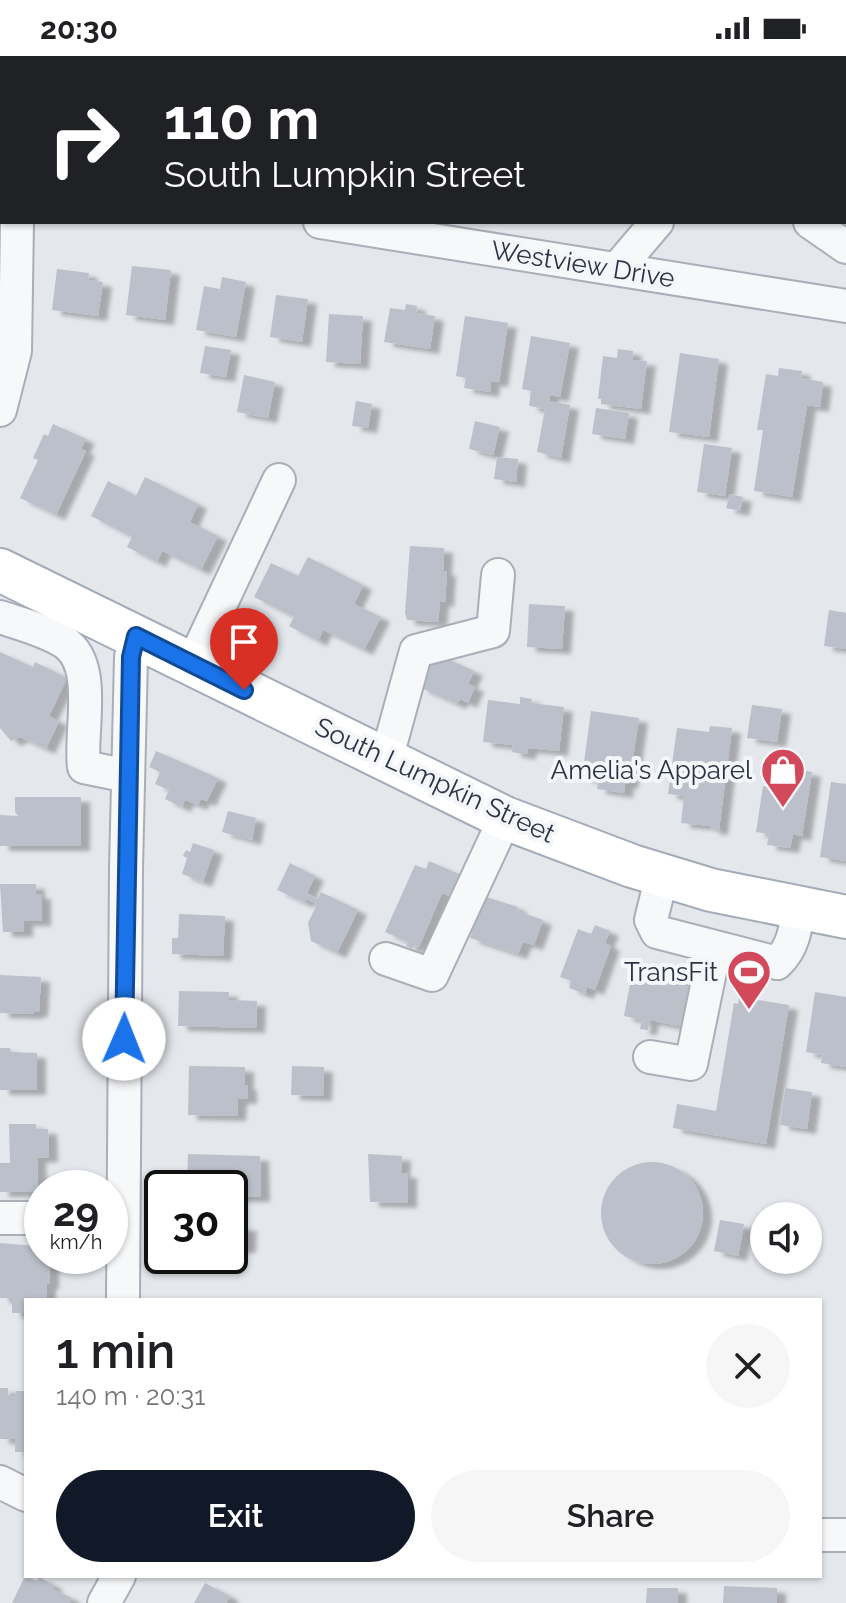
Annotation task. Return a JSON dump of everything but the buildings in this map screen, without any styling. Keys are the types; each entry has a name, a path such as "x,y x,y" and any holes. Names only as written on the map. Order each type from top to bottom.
{"main road":[{"name":"South Lumpkin Street","path":"0,570 505,818 711,890 846,917"}],"street":[{"path":"0,410 15,351 17,224"},
{"name":"Westview Drive","path":"333,224 846,306"},
{"path":"617,269 655,224"},
{"path":"813,224 846,247"},
{"path":"192,665 279,480"},
{"path":"386,760 416,651 493,631 498,575"},
{"path":"0,617 67,643 76,654 83,670 85,692 84,767 128,776"},
{"path":"118,1170 131,657 136,636"},
{"path":"386,959 432,975 505,818"},
{"path":"662,875 651,920 657,932 777,963 785,956 796,932 798,908"},
{"path":"650,1057 691,1064 715,947"},
{"path":"0,1218 24,1218"},
{"path":"121,1274 123,1298"},
{"path":"0,1482 24,1494"},
{"path":"822,1535 846,1535"},
{"path":"104,1603 118,1578"}],"place":[{"name":"Amelia's Apparel","path":"783,809"},
{"name":"TransFit","path":"749,1011"}],"route":[{"path":"124,1039 131,657 136,636 244,690"}]}
